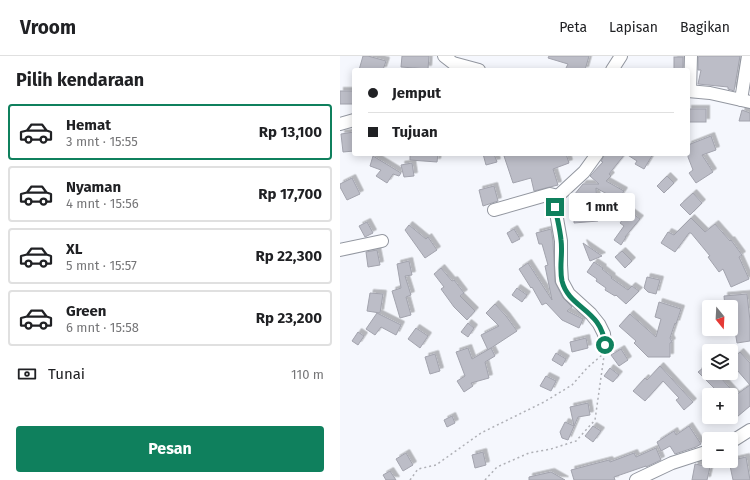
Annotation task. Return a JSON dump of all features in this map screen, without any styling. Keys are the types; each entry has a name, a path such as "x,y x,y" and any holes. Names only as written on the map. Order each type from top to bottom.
{"street":[{"path":"444,56 453,63 472,68"},
{"path":"613,68 621,56"},
{"path":"690,74 691,56"},
{"path":"690,91 710,93 745,101 748,56"},
{"path":"340,124 352,121"},
{"path":"596,156 584,172 558,196 555,207 562,241 562,281 569,294 591,314 599,324 604,334 605,345"},
{"path":"494,210 550,194 558,196"},
{"path":"340,250 382,241"},
{"path":"738,438 750,430"},
{"path":"636,480 672,464 702,453"}],"path":[{"path":"410,480 418,469 436,465 481,433 544,402 572,385 587,368 604,353 595,420 576,441 552,449 529,453 497,467 485,480"}],"building":[{"path":"363,56 386,61 384,68 360,68"},
{"path":"402,56 429,56 428,68 401,67"},
{"path":"549,56 589,56 586,68 566,68 568,64 548,58"},
{"path":"740,56 734,91 728,89 728,87 698,84 701,70 698,70 698,57"},
{"path":"674,57 683,57 683,68 674,68"},
{"path":"340,91 352,91 352,104 340,104"},
{"path":"690,109 706,109 706,122 690,122"},
{"path":"742,110 750,113 750,121 739,121"},
{"path":"352,132 352,151 343,152 341,134"},
{"path":"711,136 716,150 702,155 713,172 696,183 689,173 693,170 688,157 690,156 690,144"},
{"path":"373,156 401,173 399,176 393,174 387,183 376,176 381,170 370,166"},
{"path":"410,156 438,156 437,162 410,160"},
{"path":"484,156 495,156 497,162 486,165"},
{"path":"504,156 567,156 569,163 553,169 558,185 534,191 531,178 513,183"},
{"path":"604,156 623,156 609,174 611,176 606,181 624,191 618,200 596,188 598,221 574,223 574,195 583,184 599,184 590,176 603,162 601,161"},
{"path":"629,156 652,156 644,169 635,164 637,161"},
{"path":"412,163 414,176 404,177 401,165"},
{"path":"667,176 674,183 664,193 657,186"},
{"path":"352,178 360,194 347,200 340,187 340,184"},
{"path":"494,186 498,201 483,206 479,190"},
{"path":"693,193 702,203 690,215 680,205"},
{"path":"629,211 640,219 625,237 621,245 614,240 624,226 620,223"},
{"path":"691,218 705,232 715,224 730,241 731,240 742,255 739,257 749,279 731,287 723,269 719,272 708,257 710,256 691,233 689,233 675,252 661,243 668,232 674,235"},
{"path":"367,222 373,233 365,237 359,226"},
{"path":"409,225 426,239 428,237 437,250 425,258 405,230"},
{"path":"514,229 520,239 512,243 507,233"},
{"path":"551,229 555,282 563,298 572,307 567,311 583,319 579,328 562,320 546,303 542,305 532,287 531,288 519,269 528,263 552,300 545,266 548,265 542,244 539,244 536,233"},
{"path":"583,243 602,256 590,261"},
{"path":"377,250 380,265 368,267 366,252"},
{"path":"622,251 632,261 625,268 615,257"},
{"path":"409,261 412,275 405,276 411,295 406,297 411,315 400,318 392,291 401,288 397,264"},
{"path":"594,262 603,268 602,269 612,277 611,278 628,290 632,286 639,291 626,304 616,295 615,296 605,290 606,288 596,281 597,279 587,272"},
{"path":"441,268 452,281 454,280 464,293 460,296 475,311 467,320 454,307 441,289 444,287 434,274"},
{"path":"647,277 660,280 656,294 648,292 644,288"},
{"path":"517,288 527,295 522,302 512,295"},
{"path":"370,293 383,294 380,313 367,311"},
{"path":"747,294 750,321 750,341 737,343 736,336 738,336 738,300 724,300 724,296"},
{"path":"659,302 681,309 670,338 672,342 670,343 670,357 648,357 634,343 636,341 619,326 630,314 656,337 661,319 655,317"},
{"path":"495,304 517,331 488,350 481,335 499,326 486,313"},
{"path":"377,313 401,325 396,335 381,327 375,335 366,329"},
{"path":"468,323 474,328 468,337 461,332"},
{"path":"416,328 428,336 420,348 408,339"},
{"path":"358,332 364,336 358,345 352,341"},
{"path":"586,338 588,348 572,352 570,342"},
{"path":"468,348 472,359 491,348 495,356 485,362 489,378 471,383 473,386 464,392 457,381 465,376 456,352"},
{"path":"621,349 628,360 619,366 611,355"},
{"path":"740,352 750,363 750,385 738,371 738,354"},
{"path":"556,353 566,359 562,366 552,360"},
{"path":"435,354 440,371 430,374 425,357"},
{"path":"660,366 693,402 684,410 676,400 679,398 663,381 645,401 633,391 645,378 647,380"},
{"path":"610,368 619,375 613,382 604,376"},
{"path":"702,369 702,376 698,372"},
{"path":"546,376 556,381 551,391 540,386"},
{"path":"706,380 723,380 730,388 714,388"},
{"path":"750,385 750,406 738,416 738,394"},
{"path":"588,403 590,415 578,417 568,440 562,438 560,432 565,422 574,426 570,407"},
{"path":"452,416 455,423 447,427 444,420"},
{"path":"593,426 601,431 593,442 585,436"},
{"path":"689,426 701,444 675,454 670,446 661,451 657,442 674,431 676,435"},
{"path":"656,448 661,460 646,467 614,477 615,480 574,480 571,470 609,460 610,462 634,453 636,457"},
{"path":"483,452 486,465 475,468 472,455"},
{"path":"406,453 413,465 403,471 396,459"},
{"path":"746,457 750,480 733,480 730,468 738,468 738,459"},
{"path":"695,464 702,465 702,468 710,468 707,480 692,480"},
{"path":"390,471 396,480 386,480 383,475"},
{"path":"551,472 565,480 529,480 529,477"}],"route":[{"path":"555,207 562,241 562,281 569,294 591,314 599,324 604,334 605,345"}]}
